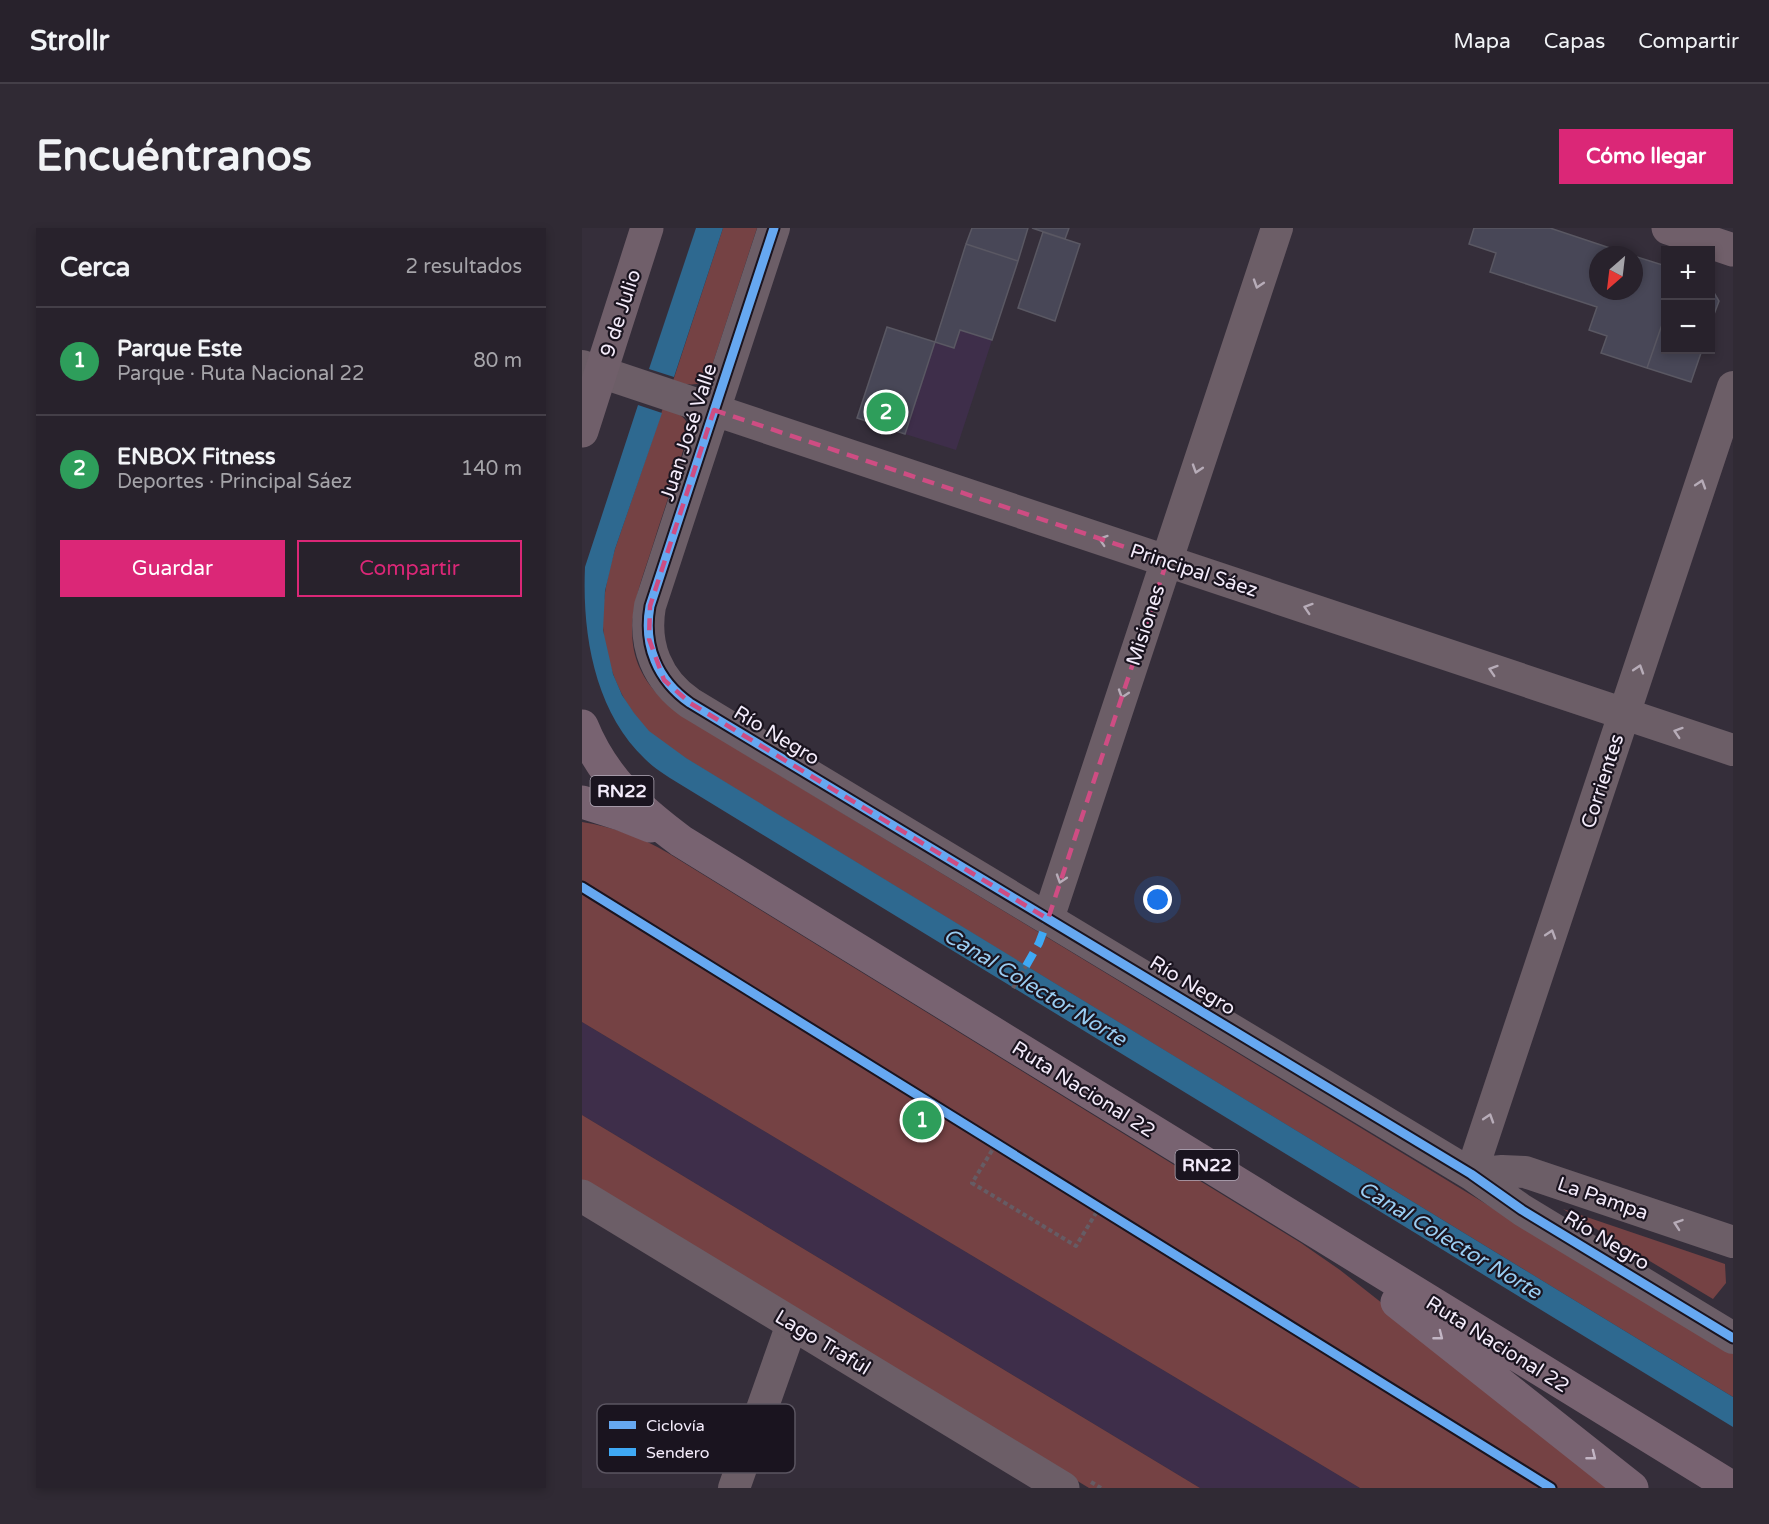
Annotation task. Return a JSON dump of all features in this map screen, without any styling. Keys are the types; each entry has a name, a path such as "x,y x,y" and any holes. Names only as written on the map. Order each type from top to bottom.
{"highway":[{"name":"Ruta Nacional 22","path":"582,726 594,750 620,789 636,806 681,841 1733,1488"},
{"name":"Ruta Nacional 22","path":"582,802 620,814 681,841"},
{"path":"1278,1208 1632,1488"}],"main road":[{"name":"9 de Julio","path":"582,431 591,369 647,228"},
{"path":"1668,228 1733,250"}],"street":[{"name":"Juan José Valle","path":"651,650 648,627 652,600 774,228"},
{"name":"Misiones","path":"1048,919 1277,228"},
{"name":"Principal Sáez","path":"591,369 1733,750"},
{"name":"Corrientes","path":"1471,1174 1733,387"},
{"name":"Río Negro","path":"651,650 664,680 680,696 1471,1174 1522,1210 1733,1338"},
{"name":"La Pampa","path":"1471,1174 1502,1171 1525,1172 1733,1242"},
{"name":"Lago Trafúl","path":"582,1196 1063,1488"},
{"path":"764,1404 792,1324"},
{"path":"734,1488 739,1473"}],"path":[{"path":"1013,988 1026,966"},
{"path":"986,1138 1005,1150"},
{"path":"996,1144 972,1183 1076,1246 1099,1208"},
{"path":"1090,1202 1109,1214"}],"highlighted area":[{"path":"714,410 1167,561 1048,919 690,703 664,680 649,639 650,606"}],"shaded area":[{"path":"723,228 757,228 710,372 703,381 694,384 673,381"},
{"path":"966,244 1018,261 956,450 905,434"},
{"path":"663,408 683,417 689,428 639,589 632,629 635,655 642,673 666,703 681,715 1733,1354 1733,1397 685,758 652,735 628,705 613,674 605,641 603,608 615,549"},
{"path":"582,822 626,833 668,853 1301,1243 1340,1270 1617,1488 1360,1488 582,1022"},
{"path":"582,1022 1360,1488 1200,1488 582,1115"},
{"path":"582,1115 1200,1488 1089,1488 582,1180"},
{"path":"1563,1209 1725,1264 1726,1283 1713,1299"}],"water":[{"path":"696,228 723,228 674,377 649,369"},
{"name":"Canal Colector Norte","path":"638,405 662,413 615,549 605,591 603,630 613,674 622,695 649,731 686,758 1733,1397 1733,1427 663,774 649,763 628,740 603,695 589,645 585,593 585,567"}],"building":[{"path":"972,228 1028,228 1018,261 966,244"},
{"path":"1032,228 1069,228 1065,239"},
{"path":"1474,228 1550,228 1604,246 1589,246 1589,300 1643,300 1643,259 1661,264 1661,327 1647,368 1601,353 1607,336 1589,330 1597,307 1490,272 1496,253 1469,244"},
{"path":"1043,232 1080,244 1055,321 1018,308"},
{"path":"966,244 1018,261 992,340 960,330 954,348 935,342"},
{"path":"1715,294 1719,301 1715,312"},
{"path":"887,327 935,342 905,434 857,418"},
{"path":"1661,327 1661,354 1701,354 1691,382 1647,368"}],"marked path":[{"path":"1026,966 1039,943 1048,919"}],"cycle path":[{"path":"774,228 650,606 648,620 651,648 669,684 690,703 1471,1174 1522,1210 1733,1338"},
{"path":"582,887 1551,1488"}],"place":[{"name":"ENBOX Fitness","path":"886,412"},
{"name":"Parque Este","path":"922,1120"}]}
